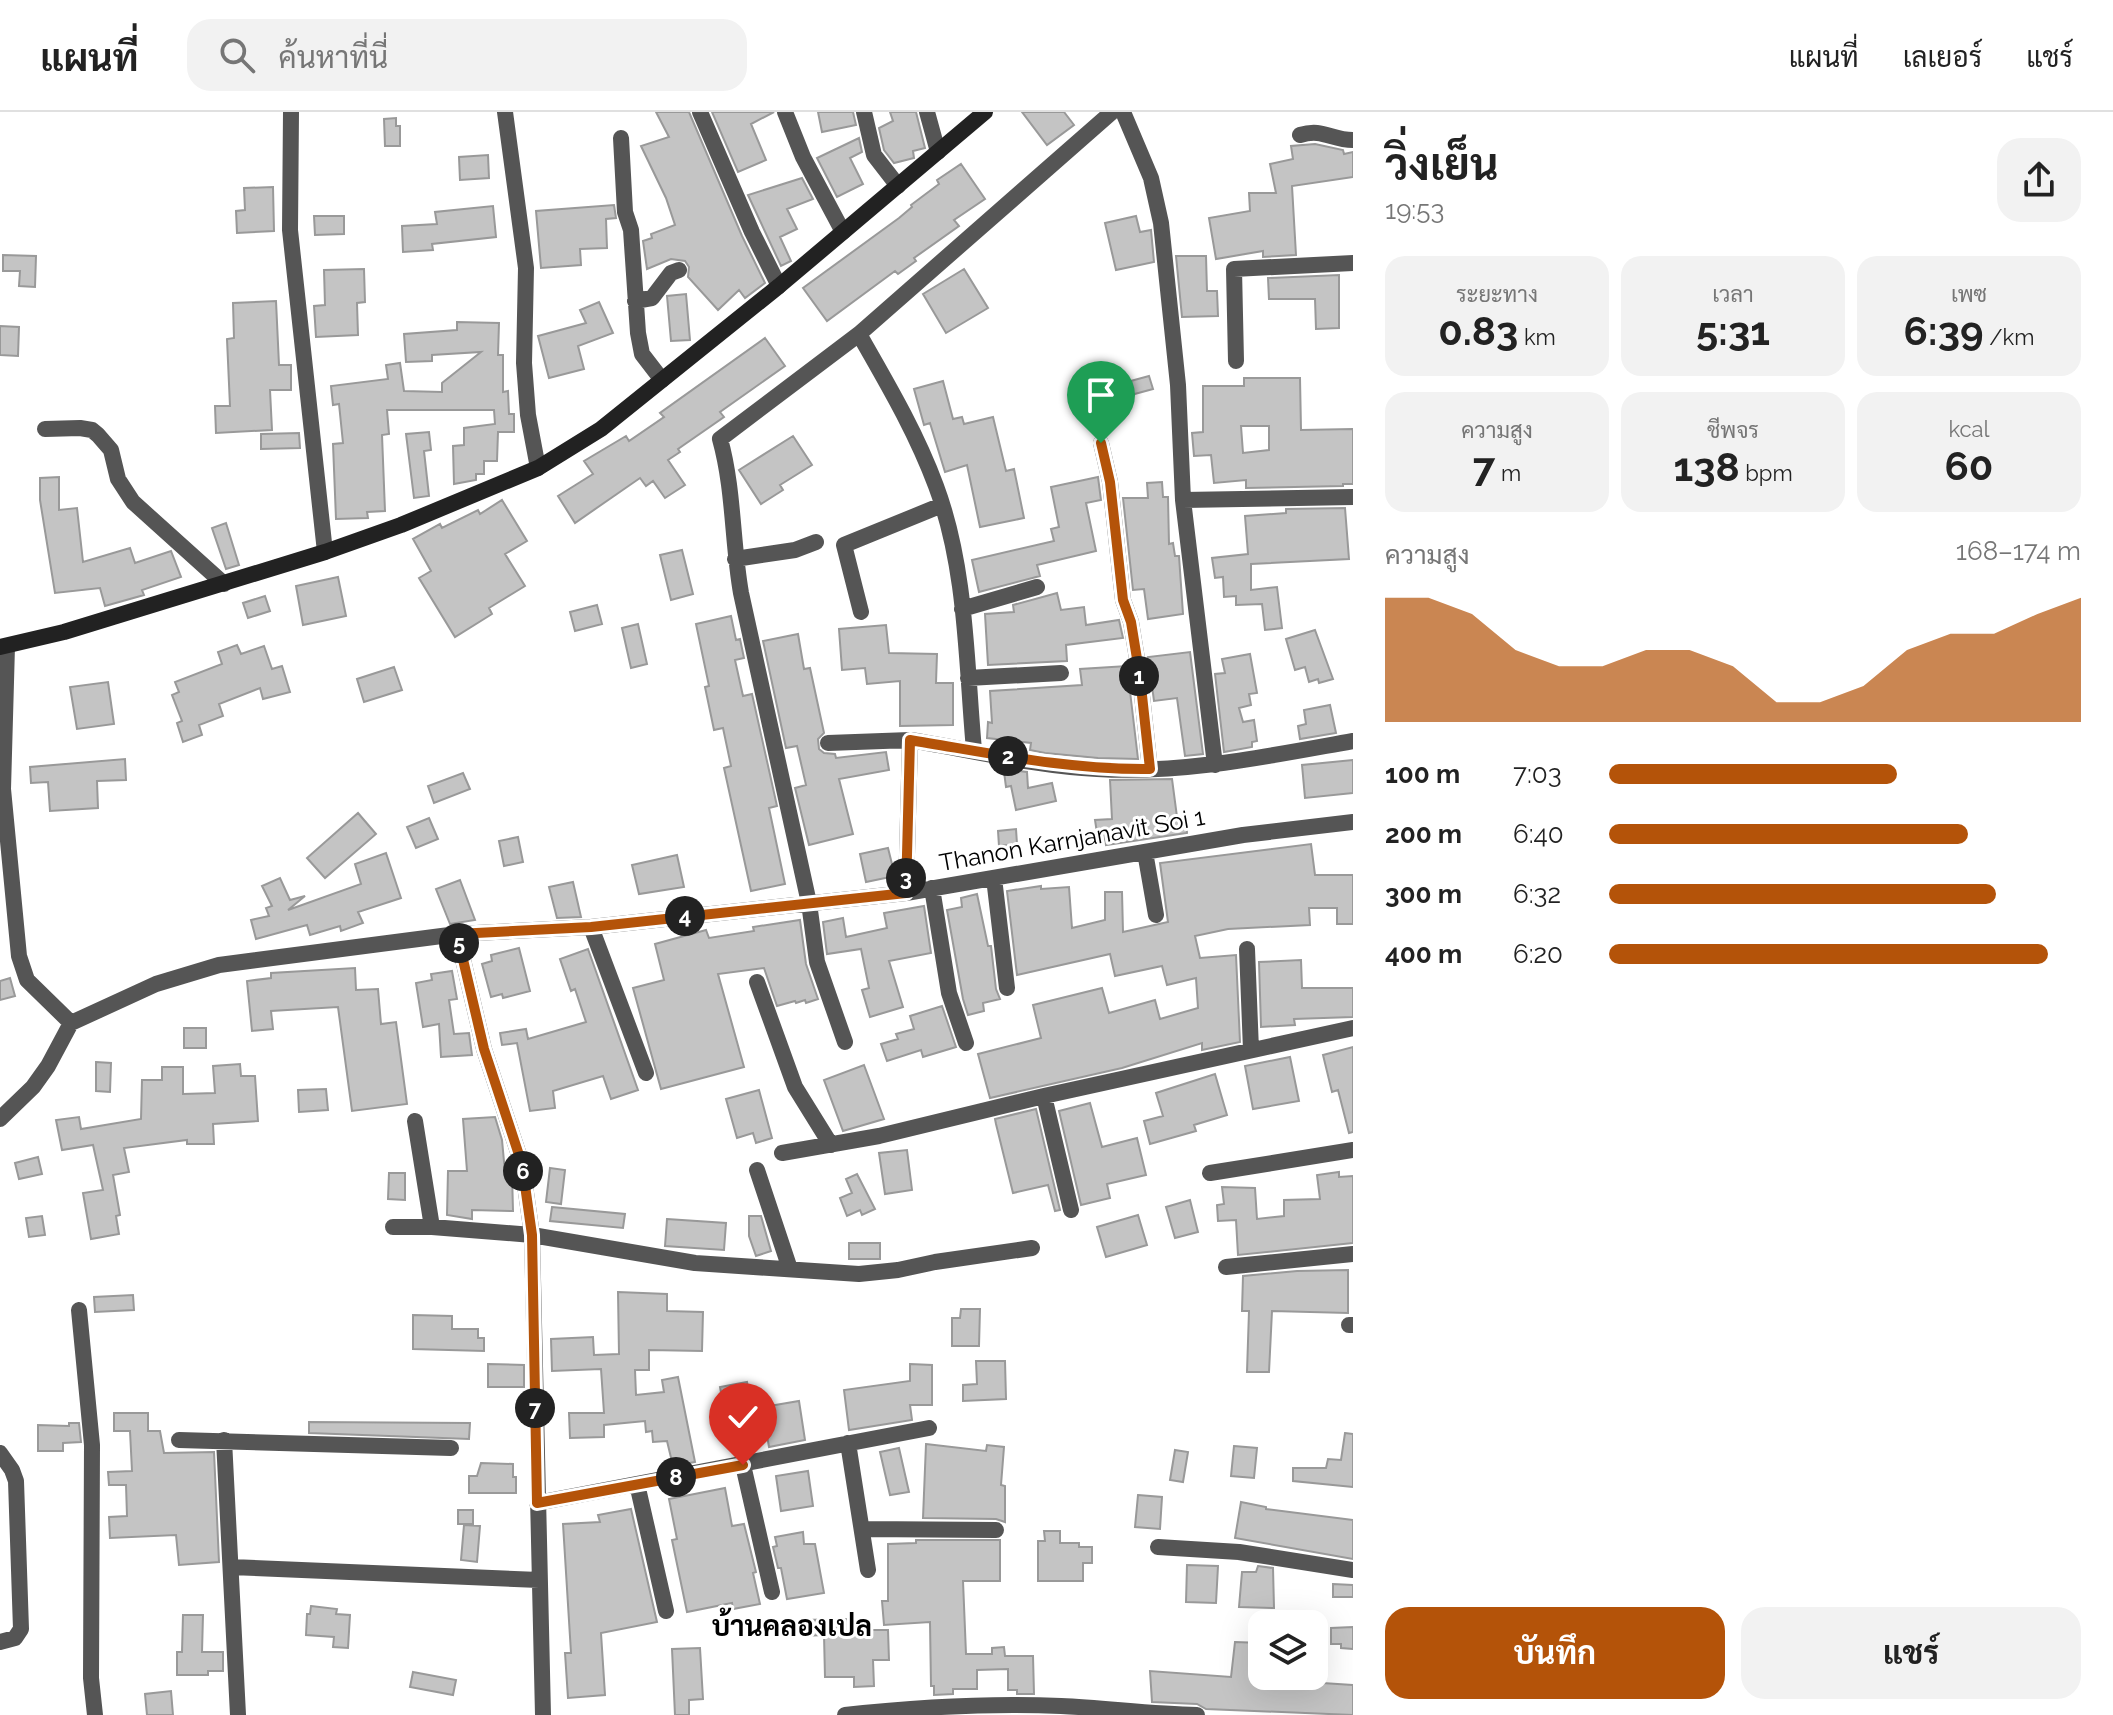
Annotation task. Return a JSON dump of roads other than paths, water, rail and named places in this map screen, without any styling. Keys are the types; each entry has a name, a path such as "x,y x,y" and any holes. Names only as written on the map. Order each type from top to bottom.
{"street":[{"path":"291,112 290,230 325,552"},
{"path":"505,112 526,268 524,363 528,415 538,468"},
{"path":"700,112 779,286"},
{"path":"785,112 803,157 843,232"},
{"path":"864,112 874,155 898,186"},
{"path":"927,112 938,152"},
{"path":"0,1119 33,1087 71,1023 27,980 21,965 2,789 3,646 64,632 325,552 415,520 538,468 576,447 662,380 985,112"},
{"path":"845,1042 817,962 809,903 735,559 727,465 720,439 859,334 1112,112"},
{"path":"1123,112 1151,178 1161,223 1178,385 1183,500 1215,765"},
{"path":"1300,135 1320,132 1341,140 1353,140"},
{"path":"621,138 625,212 631,230 642,354 662,380"},
{"path":"1236,361 1234,269 1353,263"},
{"path":"635,301 654,297 671,273 679,270"},
{"path":"859,334 916,434 942,505 962,609 974,750"},
{"path":"45,429 80,428 92,430 98,435 111,450 118,479 133,502 224,584"},
{"path":"1101,443 1110,482 1123,600 1131,622 1140,677 1150,769"},
{"path":"1183,500 1353,497"},
{"path":"861,612 844,545 942,505"},
{"path":"735,559 795,550 816,542"},
{"path":"962,609 1037,587"},
{"path":"968,678 1061,673"},
{"path":"828,743 910,740 1078,768 1150,769 1215,765 1353,741"},
{"path":"906,893 910,740"},
{"name":"Thanon Karnjanavit Soi 1","path":"71,1023 156,984 219,965 457,934 591,927 906,893 1296,827 1353,822"},
{"path":"1145,852 1156,915"},
{"path":"994,878 1007,988"},
{"path":"932,888 949,993 966,1043"},
{"path":"591,927 646,1073"},
{"path":"457,934 484,1049 522,1164 532,1235 543,1715"},
{"path":"1247,949 1251,1050"},
{"path":"757,982 795,1087 831,1145"},
{"path":"782,1153 879,1136 1353,1028"},
{"path":"1044,1096 1071,1210"},
{"path":"415,1121 432,1227"},
{"path":"1210,1173 1353,1150"},
{"path":"757,1170 790,1269"},
{"path":"393,1227 532,1235 695,1263 878,1273 1032,1248"},
{"path":"1226,1267 1353,1254"},
{"path":"79,1310 92,1445 91,1662 95,1715"},
{"path":"537,1503 929,1428"},
{"path":"179,1440 451,1448"},
{"path":"224,1440 238,1715"},
{"path":"848,1443 868,1570"},
{"path":"0,1453 16,1481 21,1629 15,1638 0,1642"},
{"path":"743,1465 772,1592"},
{"path":"637,1484 666,1611"},
{"path":"863,1529 996,1530"},
{"path":"1158,1547 1239,1552 1353,1570"},
{"path":"231,1567 539,1580"},
{"path":"845,1715 918,1707 992,1705 1063,1706 1197,1715"}],"district":[{"name":"บ้านคลองเปล","path":"792,1626"}]}
